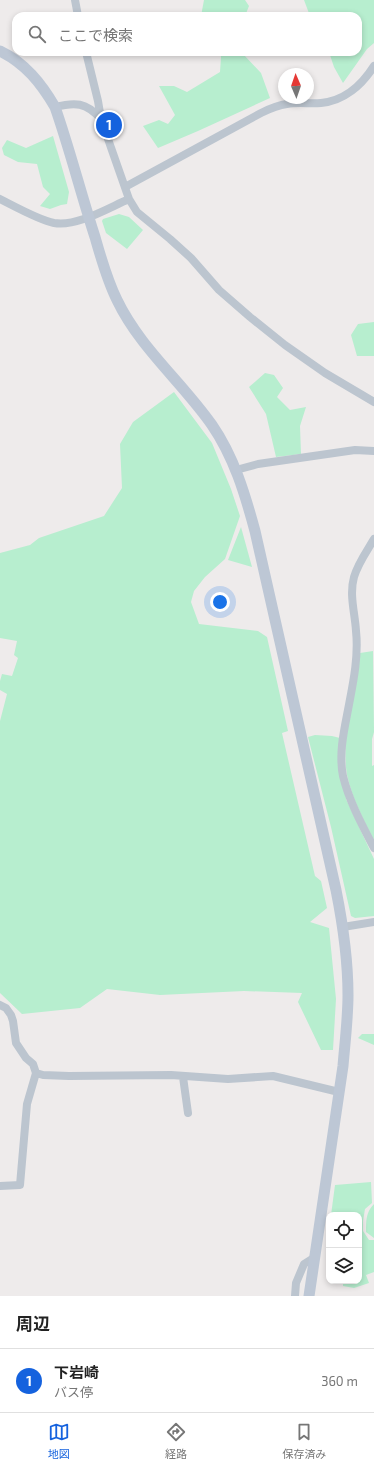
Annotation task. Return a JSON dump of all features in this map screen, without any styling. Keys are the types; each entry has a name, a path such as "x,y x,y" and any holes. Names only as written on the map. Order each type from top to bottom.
{"street":[{"path":"75,0 77,12"},
{"path":"0,51 15,58 26,67 38,81 55,107 88,217 116,299 125,315 149,349 199,407 225,445 246,499 254,531 336,890 343,927 346,958 348,994 347,1031 309,1296"},
{"path":"87,56 101,119 129,199 137,212 191,258 219,290 250,317 324,373 374,402"},
{"path":"125,187 260,113 276,106 288,104 322,103 338,99 353,90 368,75 374,66"},
{"path":"55,107 78,104 95,112 101,119"},
{"path":"0,199 54,223 66,223 88,217 129,199"},
{"path":"236,470 258,464 355,450 374,451"},
{"path":"374,539 362,558 354,577 352,589 352,604 356,631 356,650 354,675 343,734 342,754 343,775 351,800 374,848"},
{"path":"343,927 374,922"},
{"path":"0,1006 6,1008 11,1015 16,1043 26,1058 33,1064 36,1073 27,1104 20,1185 0,1186"},
{"path":"36,1073 43,1075 69,1076 171,1075 228,1079 272,1076 339,1092"},
{"path":"183,1077 188,1112"},
{"path":"294,1296 296,1283 304,1264 315,1257"}],"green space":[{"path":"204,0 245,0 249,6 247,12 202,12"},
{"path":"304,0 374,0 374,43 367,49 343,83 334,67 330,56 362,56 362,12 308,12"},
{"path":"245,56 261,73 270,98 158,148 143,126 159,120 168,124 175,115 159,86 174,86 187,92 220,72 221,57"},
{"path":"53,136 69,192 67,204 50,209 40,206 50,194 43,187 37,164 18,162 4,155 2,148 7,140 26,148"},
{"path":"119,214 129,217 143,230 127,249 106,233 102,221 103,219"},
{"path":"374,322 374,356 357,356 351,335 358,324"},
{"path":"265,373 274,375 283,388 277,397 290,410 306,407 300,426 301,454 276,457 266,414 249,387"},
{"path":"174,392 212,443 231,489 240,516 225,559 205,577 194,591 191,602 199,624 258,631 267,637 288,731 282,733 315,876 321,881 327,908 310,922 329,928 336,999 333,1050 321,1050 298,1002 302,993 244,991 160,995 107,989 80,1008 22,1014 0,993 0,721 7,694 0,690 0,681 2,674 12,676 18,658 14,655 17,641 0,638 0,553 30,545 39,538 104,516 122,488 120,444 133,422"},
{"path":"241,527 252,567 228,560"},
{"path":"373,651 374,732 372,739 372,766 374,765 374,840 352,792 347,775 346,761 349,714 360,653"},
{"path":"315,735 340,738 346,799 374,859 374,916 355,918 351,916 331,827 308,737"},
{"path":"362,1034 374,1034 374,1045 358,1038"},
{"path":"371,1182 372,1203 365,1209 363,1231 369,1240 374,1240 374,1272 366,1275 369,1283 354,1288 343,1286 343,1284 362,1284 362,1212 331,1212 335,1185"},
{"path":"374,1204 374,1238 366,1232 366,1224 369,1210"}],"place":[{"name":"下岩崎","path":"109,125"}]}
